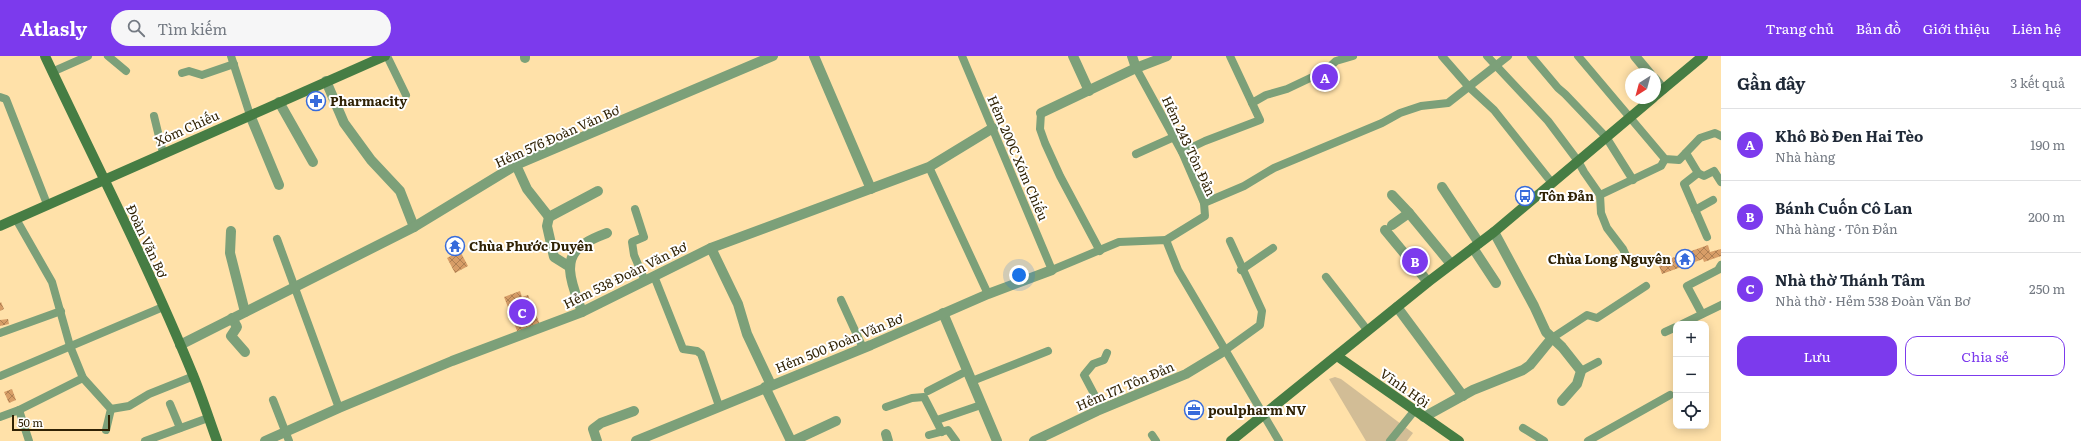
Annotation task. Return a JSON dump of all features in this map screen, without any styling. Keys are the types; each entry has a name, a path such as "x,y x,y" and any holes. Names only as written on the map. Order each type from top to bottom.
{"street":[{"name":"Đoàn Văn Bơ","path":"44,56 105,180 180,344 194,376 217,441"},
{"name":"Xóm Chiếu","path":"0,226 386,56"},
{"name":"Hẻm 576 Đoàn Văn Bơ","path":"180,344 414,227 516,166 773,56"},
{"path":"814,56 871,189"},
{"path":"1073,56 1089,91"},
{"path":"1132,56 1136,68"},
{"path":"1041,113 1136,68 1166,56"},
{"path":"1635,56 1645,68"},
{"path":"1661,86 1663,89 1703,56"},
{"path":"326,82 344,122 371,160 400,191 414,227"},
{"path":"279,102 313,162"},
{"path":"1234,440 1264,414 1428,282 1494,232 1646,104"},
{"path":"250,115 279,185"},
{"name":"Hẻm 538 Đoàn Văn Bơ","path":"265,441 287,437 339,408 452,361 582,312 712,248 929,167 993,128"},
{"path":"516,166 527,189 549,217"},
{"path":"1442,187 1496,283"},
{"path":"570,267 554,257 547,226 549,217 598,191"},
{"path":"1392,195 1409,213 1451,264"},
{"path":"1409,213 1389,228 1428,282"},
{"path":"232,230 230,253 245,312"},
{"path":"1494,232 1534,306 1546,332 1562,347 1581,371 1577,384 1562,401"},
{"path":"582,312 569,274 571,258 582,244 607,233"},
{"path":"712,248 738,304 747,334 792,441 836,421"},
{"name":"Hẻm 500 Đoàn Văn Bơ","path":"636,441 863,348 988,294 1052,270"},
{"path":"1397,307 1463,396"},
{"path":"942,313 997,441"},
{"path":"232,318 237,327 231,336 245,352"},
{"path":"1424,417 1492,381 1523,370 1530,365 1552,338"},
{"name":"Hẻm 171 Tôn Đản","path":"1034,441 1102,409 1186,374 1224,350"},
{"name":"Vĩnh Hội","path":"1337,356 1459,441"},
{"path":"597,441 593,429 601,423 634,411"}],"lane":[{"path":"52,72 88,56"},
{"path":"108,56 126,71"},
{"path":"386,56 406,95"},
{"name":"Hẻm 200C Xóm Chiếu","path":"962,56 1052,270"},
{"path":"1182,152 1205,141 1260,120 1230,56"},
{"path":"1252,103 1266,95 1287,89 1325,71 1336,61 1354,56"},
{"path":"1442,56 1469,87 1494,110 1552,183"},
{"path":"1488,56 1548,121 1578,160 1584,172 1600,195 1600,205 1604,221 1629,262"},
{"path":"1204,203 1244,186 1274,168 1318,151 1347,136 1421,106 1448,103 1508,56"},
{"path":"1531,56 1558,88 1606,137 1633,180"},
{"path":"1578,56 1666,159 1679,160 1700,138 1715,134 1721,136"},
{"path":"182,73 189,71 202,75 233,60 250,115"},
{"name":"Hẻm 243 Tôn Đản","path":"1052,270 1119,242 1166,240 1205,216 1204,203 1182,152 1136,68"},
{"path":"0,97 6,99 47,204"},
{"path":"1041,113 1040,129 1045,143 1060,176 1100,251"},
{"path":"154,116 163,153"},
{"path":"1136,154 1174,137"},
{"path":"1686,153 1698,173 1704,176 1714,171 1721,182"},
{"path":"1600,195 1661,166 1666,159"},
{"path":"929,167 988,294"},
{"path":"1698,173 1684,184 1707,237"},
{"path":"1695,210 1713,200"},
{"path":"634,208 644,237 632,242 634,255 649,279 683,349 701,354 719,406"},
{"path":"16,219 52,282 70,346 83,378 111,409"},
{"path":"277,239 339,408"},
{"path":"1166,240 1178,270 1224,350 1264,414 1278,441"},
{"path":"1224,350 1260,325 1262,311 1254,292 1241,270 1230,241"},
{"path":"1241,270 1273,248"},
{"path":"1702,314 1687,286 1718,270 1721,265"},
{"path":"1326,277 1368,330"},
{"path":"1552,338 1587,316 1597,318 1646,286"},
{"path":"841,300 863,348"},
{"path":"1688,321 1721,305"},
{"path":"0,376 163,307"},
{"path":"0,333 61,311"},
{"path":"1665,332 1673,328"},
{"path":"972,381 1048,351"},
{"path":"1102,409 1084,375 1093,364 1104,360 1107,353"},
{"path":"1581,371 1598,362"},
{"path":"928,391 967,371"},
{"path":"111,409 129,406 149,394 194,376"},
{"path":"0,417 19,410 83,378"},
{"path":"1588,441 1670,395"},
{"path":"886,407 912,398 924,397 942,432"},
{"path":"273,400 287,437"},
{"path":"170,404 180,428"},
{"path":"937,420 981,405"},
{"path":"106,430 111,409"},
{"path":"19,410 29,441"},
{"path":"1390,441 1414,410"},
{"path":"145,441 208,418"},
{"path":"1523,428 1544,441"},
{"path":"929,435 948,430 956,441"}],"shaded area":[{"path":"1335,377 1341,379 1413,433 1407,441 1366,441 1329,379"}],"building":[{"name":"Chùa Long Nguyên","path":"1708,245 1710,252 1721,249 1721,256 1704,262 1703,259 1662,274 1658,263"},
{"path":"460,251 468,266 455,273 447,258"},
{"path":"520,291 522,297 528,295 541,327 519,336 504,297"},
{"path":"1,302 4,309 0,311 0,303"},
{"path":"8,319 9,324 0,326 0,320"},
{"path":"12,389 16,400 9,403 4,392"}],"place":[{"name":"Khô Bò Đen Hai Tèo","path":"1325,77"},
{"name":"Pharmacity","path":"316,101"},
{"name":"Tôn Đản","path":"1525,196"},
{"name":"Chùa Phước Duyên","path":"455,246"},
{"name":"Chùa Long Nguyên","path":"1685,259"},
{"name":"Bánh Cuốn Cô Lan","path":"1415,261"},
{"name":"Nhà thờ Thánh Tâm","path":"522,312"},
{"name":"poulpharm NV","path":"1194,410"}]}
